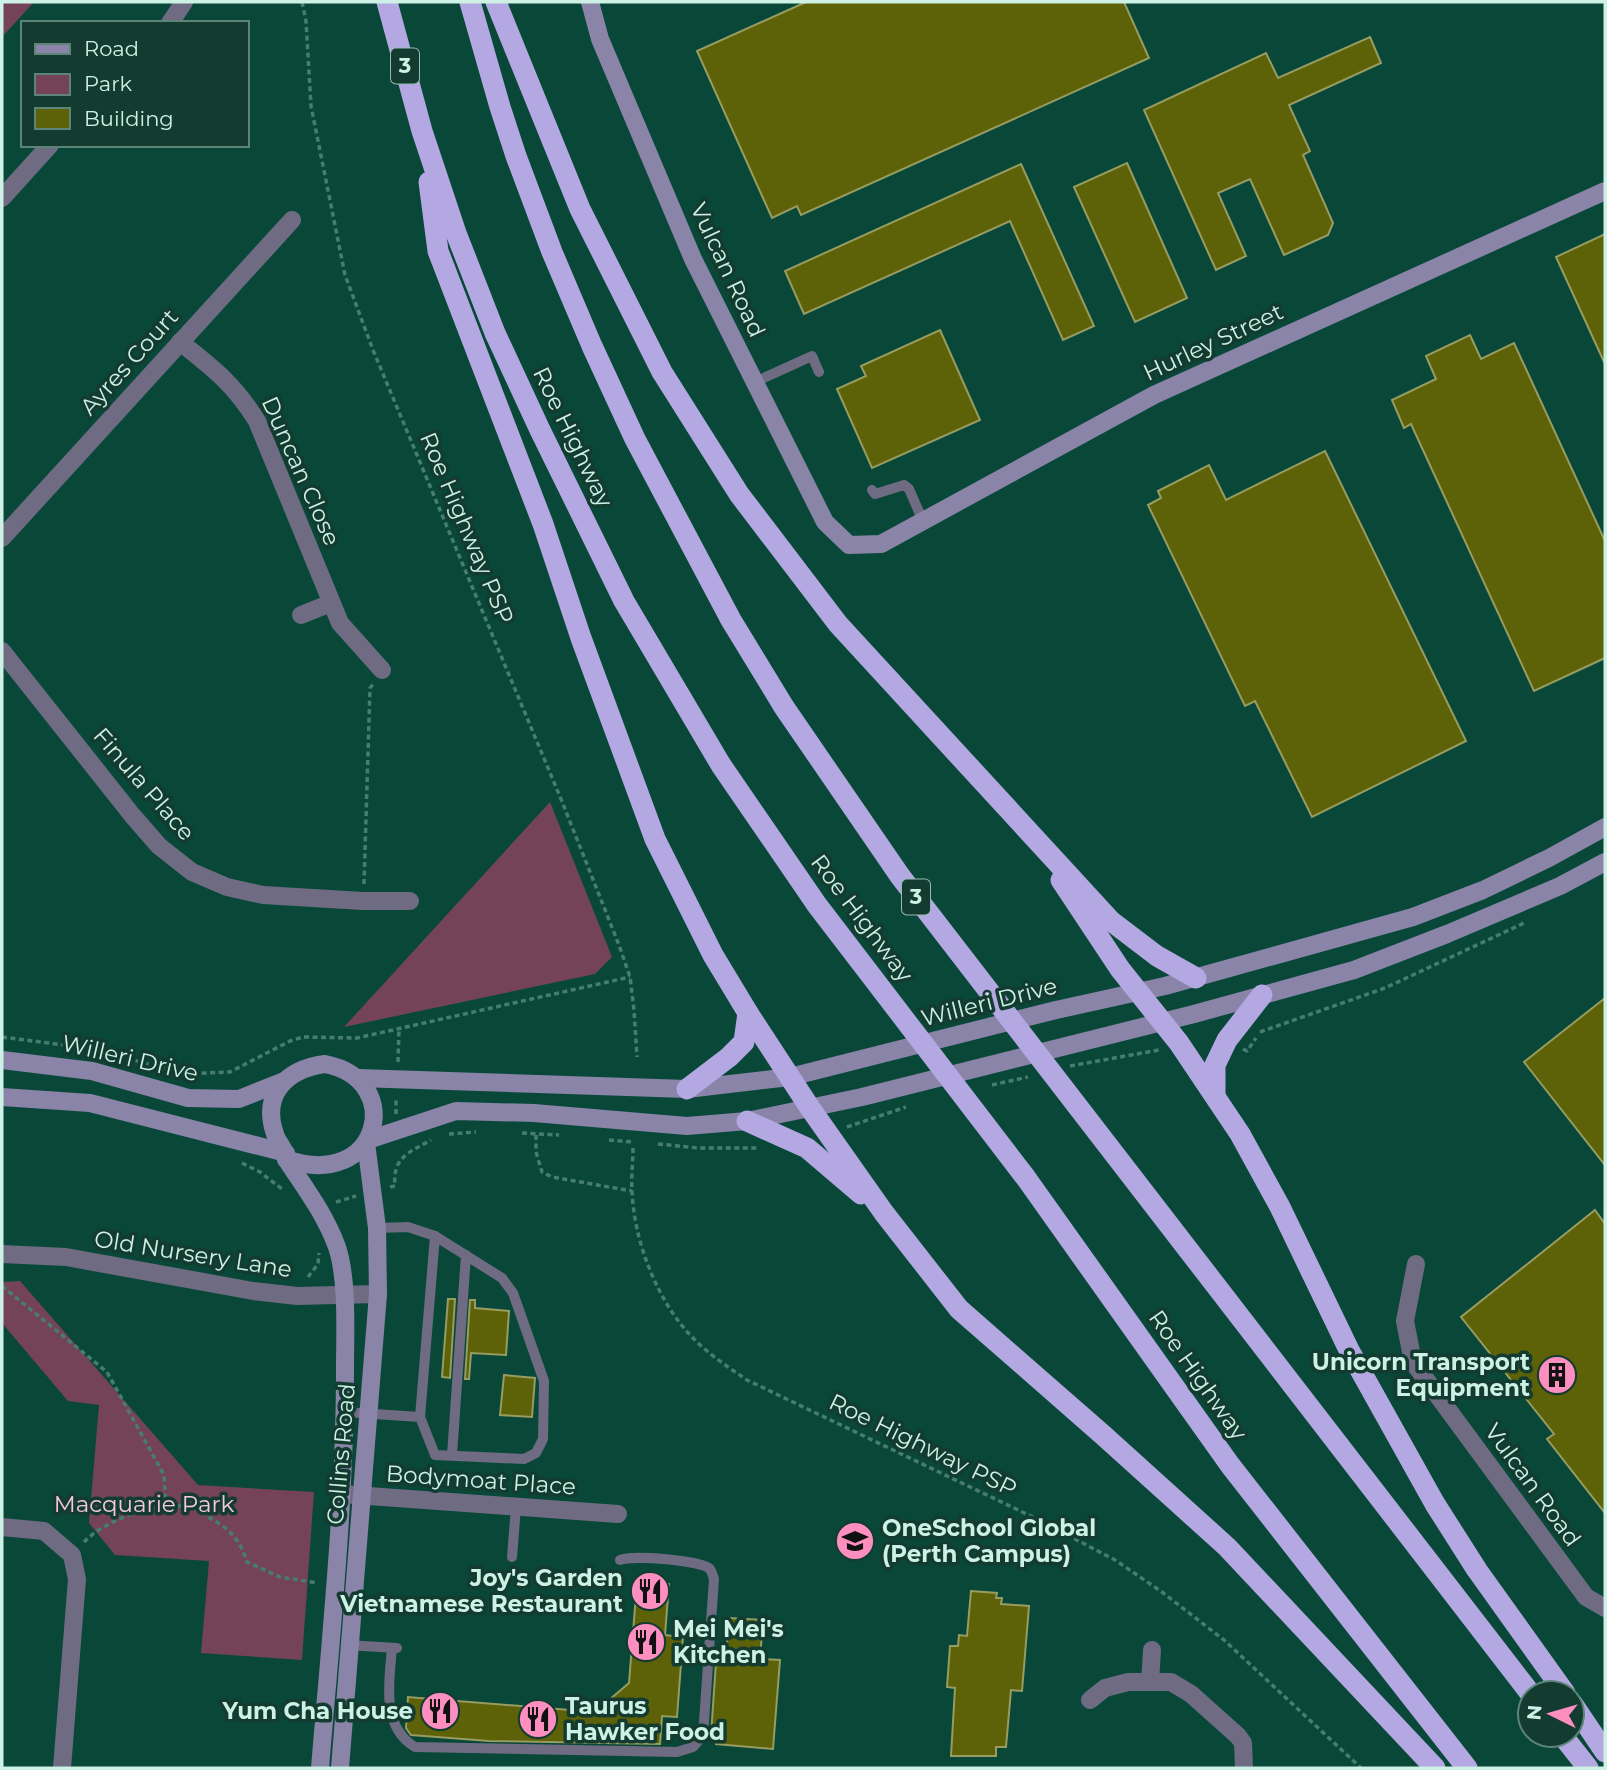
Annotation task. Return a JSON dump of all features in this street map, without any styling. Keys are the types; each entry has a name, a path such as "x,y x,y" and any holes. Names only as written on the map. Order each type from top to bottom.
{"highway":[{"name":"Roe Highway","path":"387,2 422,131 456,233 495,333 624,601 720,765 817,905 1026,1178 1230,1465 1467,1768"},
{"name":"3","path":"470,2 516,156 552,252 592,346 635,439 724,608 784,707 900,876 1519,1679"},
{"path":"496,2 580,209 662,372 739,494 838,624 1111,921 1157,956 1196,978"},
{"path":"422,131 438,251 543,524 581,638 655,839 713,956 748,1013 810,1108 884,1213 959,1309 1227,1547 1435,1768"},
{"path":"1028,828 1113,959 1215,1095 1240,1134 1280,1207 1349,1350 1435,1504 1477,1570 1555,1679"},
{"path":"1215,1095 1215,1065 1227,1040 1262,995"},
{"path":"687,1089 744,1042 748,1013"},
{"path":"747,1121 807,1148 884,1213"},
{"path":"1586,1724 1605,1752"},
{"path":"1573,1749 1588,1768"}],"main road":[{"name":"Vulcan Road","path":"590,2 600,39 693,259 825,522 849,545"},
{"name":"Hurley Street","path":"849,545 881,544 1154,395 1605,191"},
{"name":"Willeri Drive","path":"2,1059 92,1070 188,1098 239,1099 285,1080 307,1066 325,1064 338,1067 358,1079 687,1089 790,1077 1196,978 1413,917 1483,890 1605,827"},
{"path":"367,1142 456,1111 534,1112 687,1126 747,1121 810,1108 1162,1022 1354,970 1560,886 1605,862"},
{"path":"2,1097 90,1103 286,1156 311,1167 331,1165 354,1155 367,1142 374,1111 369,1093 358,1079"},
{"path":"285,1080 278,1089 272,1106 271,1121 276,1138 286,1156"},
{"name":"Collins Road","path":"340,1768 378,1294 377,1228 367,1142"},
{"name":"Collins Road","path":"286,1156 325,1220 338,1249 344,1294 341,1494 320,1768"}],"street":[{"path":"171,21 184,2"},
{"path":"2,198 48,147"},
{"name":"Ayres Court","path":"2,538 292,220"},
{"name":"Duncan Close","path":"180,342 226,379 242,397 257,421 340,623 382,670"},
{"path":"301,615 331,603"},
{"name":"Finula Place","path":"2,651 132,815 159,846 192,872 227,887 263,895 410,901"},
{"name":"Old Nursery Lane","path":"2,1254 66,1258 253,1291 297,1296 378,1294"},
{"name":"Vulcan Road","path":"1416,1264 1405,1321 1413,1362 1586,1597 1605,1608"},
{"name":"Bodymoat Place","path":"341,1494 618,1514"},
{"path":"2,1527 44,1531 72,1555 77,1579 62,1768"},
{"path":"1150,1682 1152,1650"},
{"path":"1090,1700 1105,1688 1128,1682 1171,1682 1191,1694 1238,1736 1242,1743 1244,1768"}],"lane":[{"path":"755,382 812,356 819,372"},
{"path":"872,490 875,494 880,494 904,485 909,489 923,521"},
{"path":"377,1228 408,1227 435,1236 502,1278 513,1293 544,1381 543,1438 536,1453 524,1459 435,1455 420,1416 435,1236"},
{"path":"452,1455 466,1255"},
{"path":"344,1412 420,1416"},
{"path":"512,1557 516,1507"},
{"path":"330,1644 395,1648 389,1704 397,1730 405,1741 415,1747 677,1752 692,1747 702,1736 714,1579 710,1569 699,1563 627,1557 620,1560"}],"path":[{"name":"Roe Highway PSP","path":"302,2 306,21 311,106 345,275 373,350 561,799 629,977 637,1057"},
{"path":"363,901 370,688 382,670"},
{"path":"1240,1047 1247,1051 1262,1030 1385,988 1531,920"},
{"path":"2,1037 95,1049 182,1074 230,1072 303,1037 357,1038 629,977"},
{"path":"1068,1067 1161,1050"},
{"path":"989,1086 1028,1077"},
{"path":"848,1127 910,1105"},
{"path":"449,1134 479,1131"},
{"path":"512,1132 562,1135"},
{"path":"536,1135 538,1165 542,1172 551,1177 632,1191"},
{"path":"395,1186 397,1163 436,1137"},
{"path":"608,1140 638,1142"},
{"path":"648,1143 698,1148 762,1148"},
{"name":"Roe Highway PSP","path":"633,1147 632,1191 637,1223 653,1277 672,1311 691,1337 718,1361 747,1380 1039,1520 1115,1560 1224,1640 1361,1768"},
{"path":"237,1160 260,1172 287,1194"},
{"path":"332,1203 358,1196"},
{"path":"312,1282 308,1277 318,1264 319,1249"},
{"path":"2,1286 107,1372 164,1475 166,1507"},
{"path":"72,1555 93,1533 125,1516 166,1507 192,1507 228,1527 243,1548 247,1562 281,1577 325,1584"}],"green space":[{"path":"2,2 34,2 2,37"},
{"path":"550,802 612,957 595,974 344,1027"},
{"name":"Macquarie Park","path":"20,1281 198,1485 314,1492 302,1660 201,1653 209,1561 115,1555 89,1523 99,1405 68,1401 2,1323 2,1282"}],"building":[{"path":"806,2 1124,2 1149,58 801,215 797,206 772,218 697,51"},
{"path":"1370,37 1381,63 1289,105 1310,151 1303,155 1333,223 1328,235 1284,255 1250,179 1218,193 1246,256 1216,270 1144,110 1266,53 1278,78"},
{"path":"1127,163 1187,298 1135,322 1074,187"},
{"path":"1021,164 1094,326 1063,340 1010,221 804,314 785,271"},
{"path":"1605,234 1605,364 1556,257"},
{"path":"940,330 980,420 872,468 837,389 866,376 861,366"},
{"path":"1470,335 1481,359 1514,343 1605,541 1605,658 1534,691 1411,424 1404,428 1392,400 1436,379 1426,356"},
{"path":"1325,451 1466,741 1312,817 1255,701 1245,706 1148,505 1161,498 1158,491 1209,465 1226,500"},
{"path":"1605,998 1605,1165 1524,1062"},
{"name":"Unicorn Transport Equipment","path":"1595,1210 1605,1224 1605,1513 1547,1439 1554,1434 1461,1317"},
{"path":"448,1299 455,1299 450,1378 442,1377"},
{"path":"470,1300 475,1300 475,1308 509,1311 506,1355 471,1353 469,1379 465,1379"},
{"path":"504,1375 535,1378 532,1417 500,1415"},
{"path":"637,1582 669,1584 665,1635 683,1637 677,1717 662,1716 660,1744 489,1741 411,1735 406,1728 408,1697 595,1712 629,1683"},
{"path":"971,1591 997,1593 996,1598 1002,1598 1001,1604 1029,1606 1022,1691 1011,1690 1006,1747 996,1747 996,1756 951,1756 955,1688 947,1687 950,1646 958,1646 959,1635 967,1636"},
{"path":"729,1618 763,1620 760,1659 780,1660 773,1749 716,1744 716,1735 711,1735 716,1662 722,1662 722,1656 726,1656"}],"place":[{"name":"Unicorn Transport Equipment","path":"1557,1375"},
{"name":"OneSchool Global (Perth Campus)","path":"855,1541"},
{"name":"Joy's Garden Vietnamese Restaurant","path":"650,1591"},
{"name":"Mei Mei's Kitchen","path":"646,1642"},
{"name":"Yum Cha House","path":"440,1711"},
{"name":"Taurus Hawker Food","path":"538,1719"}]}
